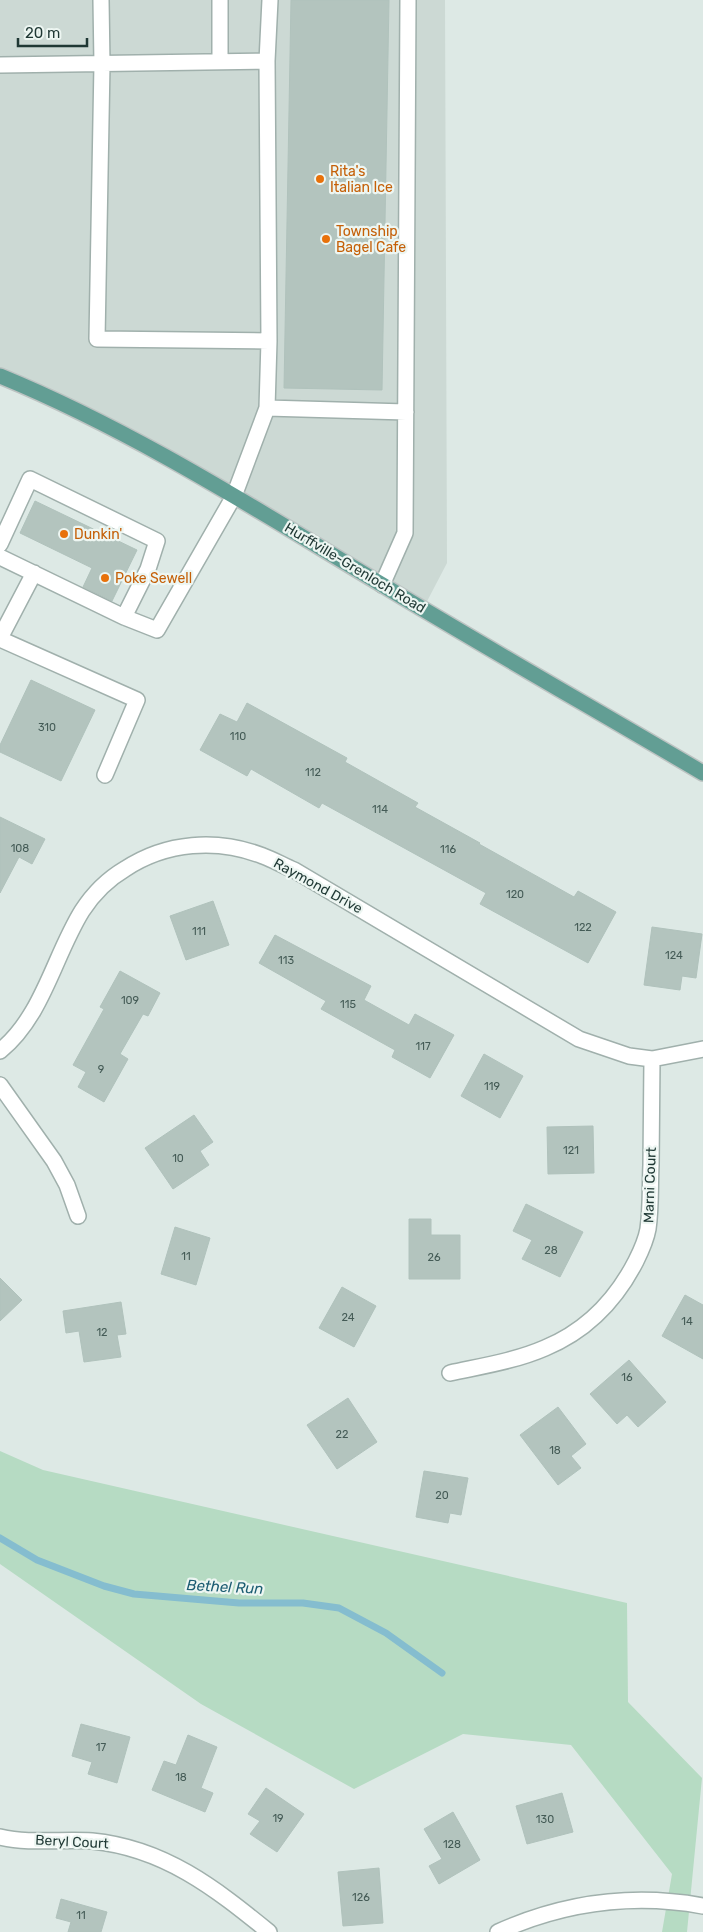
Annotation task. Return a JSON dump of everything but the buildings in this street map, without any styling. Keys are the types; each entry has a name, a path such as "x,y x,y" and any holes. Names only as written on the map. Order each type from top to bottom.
{"main road":[{"name":"Hurffville-Grenloch Road","path":"0,376 36,390 139,441 703,773"}],"street":[{"path":"101,0 102,64 97,339 269,341"},
{"path":"220,0 220,61"},
{"path":"0,557 124,617 156,630 234,496 267,408 269,341 267,61 270,0"},
{"path":"382,585 405,533 408,0"},
{"path":"0,65 267,61"},
{"path":"267,408 406,412"},
{"path":"0,544 30,479 157,541 148,569 124,617"},
{"path":"34,573 0,639 137,700 105,775"},
{"name":"Raymond Drive","path":"0,1051 30,1016 82,911 95,894 114,875 157,852 182,846 212,845 263,856 294,870 579,1038 629,1056 652,1059 703,1049"},
{"name":"Marni Court","path":"450,1373 506,1361 544,1349 568,1337 591,1320 609,1303 622,1286 642,1248 648,1230 652,1059"},
{"path":"0,1085 54,1161 67,1185 78,1216"},
{"name":"Beryl Court","path":"0,1837 23,1840 94,1842 141,1851 196,1876 230,1900 269,1932"},
{"path":"498,1932 536,1916 562,1908 589,1904 636,1900 678,1902 703,1906"}],"shaded area":[{"path":"0,0 445,0 447,563 423,609 234,496 0,376"}],"green space":[{"path":"0,1451 43,1470 627,1603 628,1702 702,1778 687,1932 662,1932 672,1874 571,1745 463,1734 354,1789 201,1704 0,1564"}],"waterway":[{"name":"Bethel Run","path":"0,1538 37,1560 104,1586 134,1594 239,1603 303,1603 339,1608 386,1633 442,1673"}],"place":[{"name":"Rita's Italian Ice","path":"320,179"},
{"name":"Township Bagel Cafe","path":"326,239"},
{"name":"Dunkin'","path":"64,534"},
{"name":"Poke Sewell","path":"105,578"}]}
